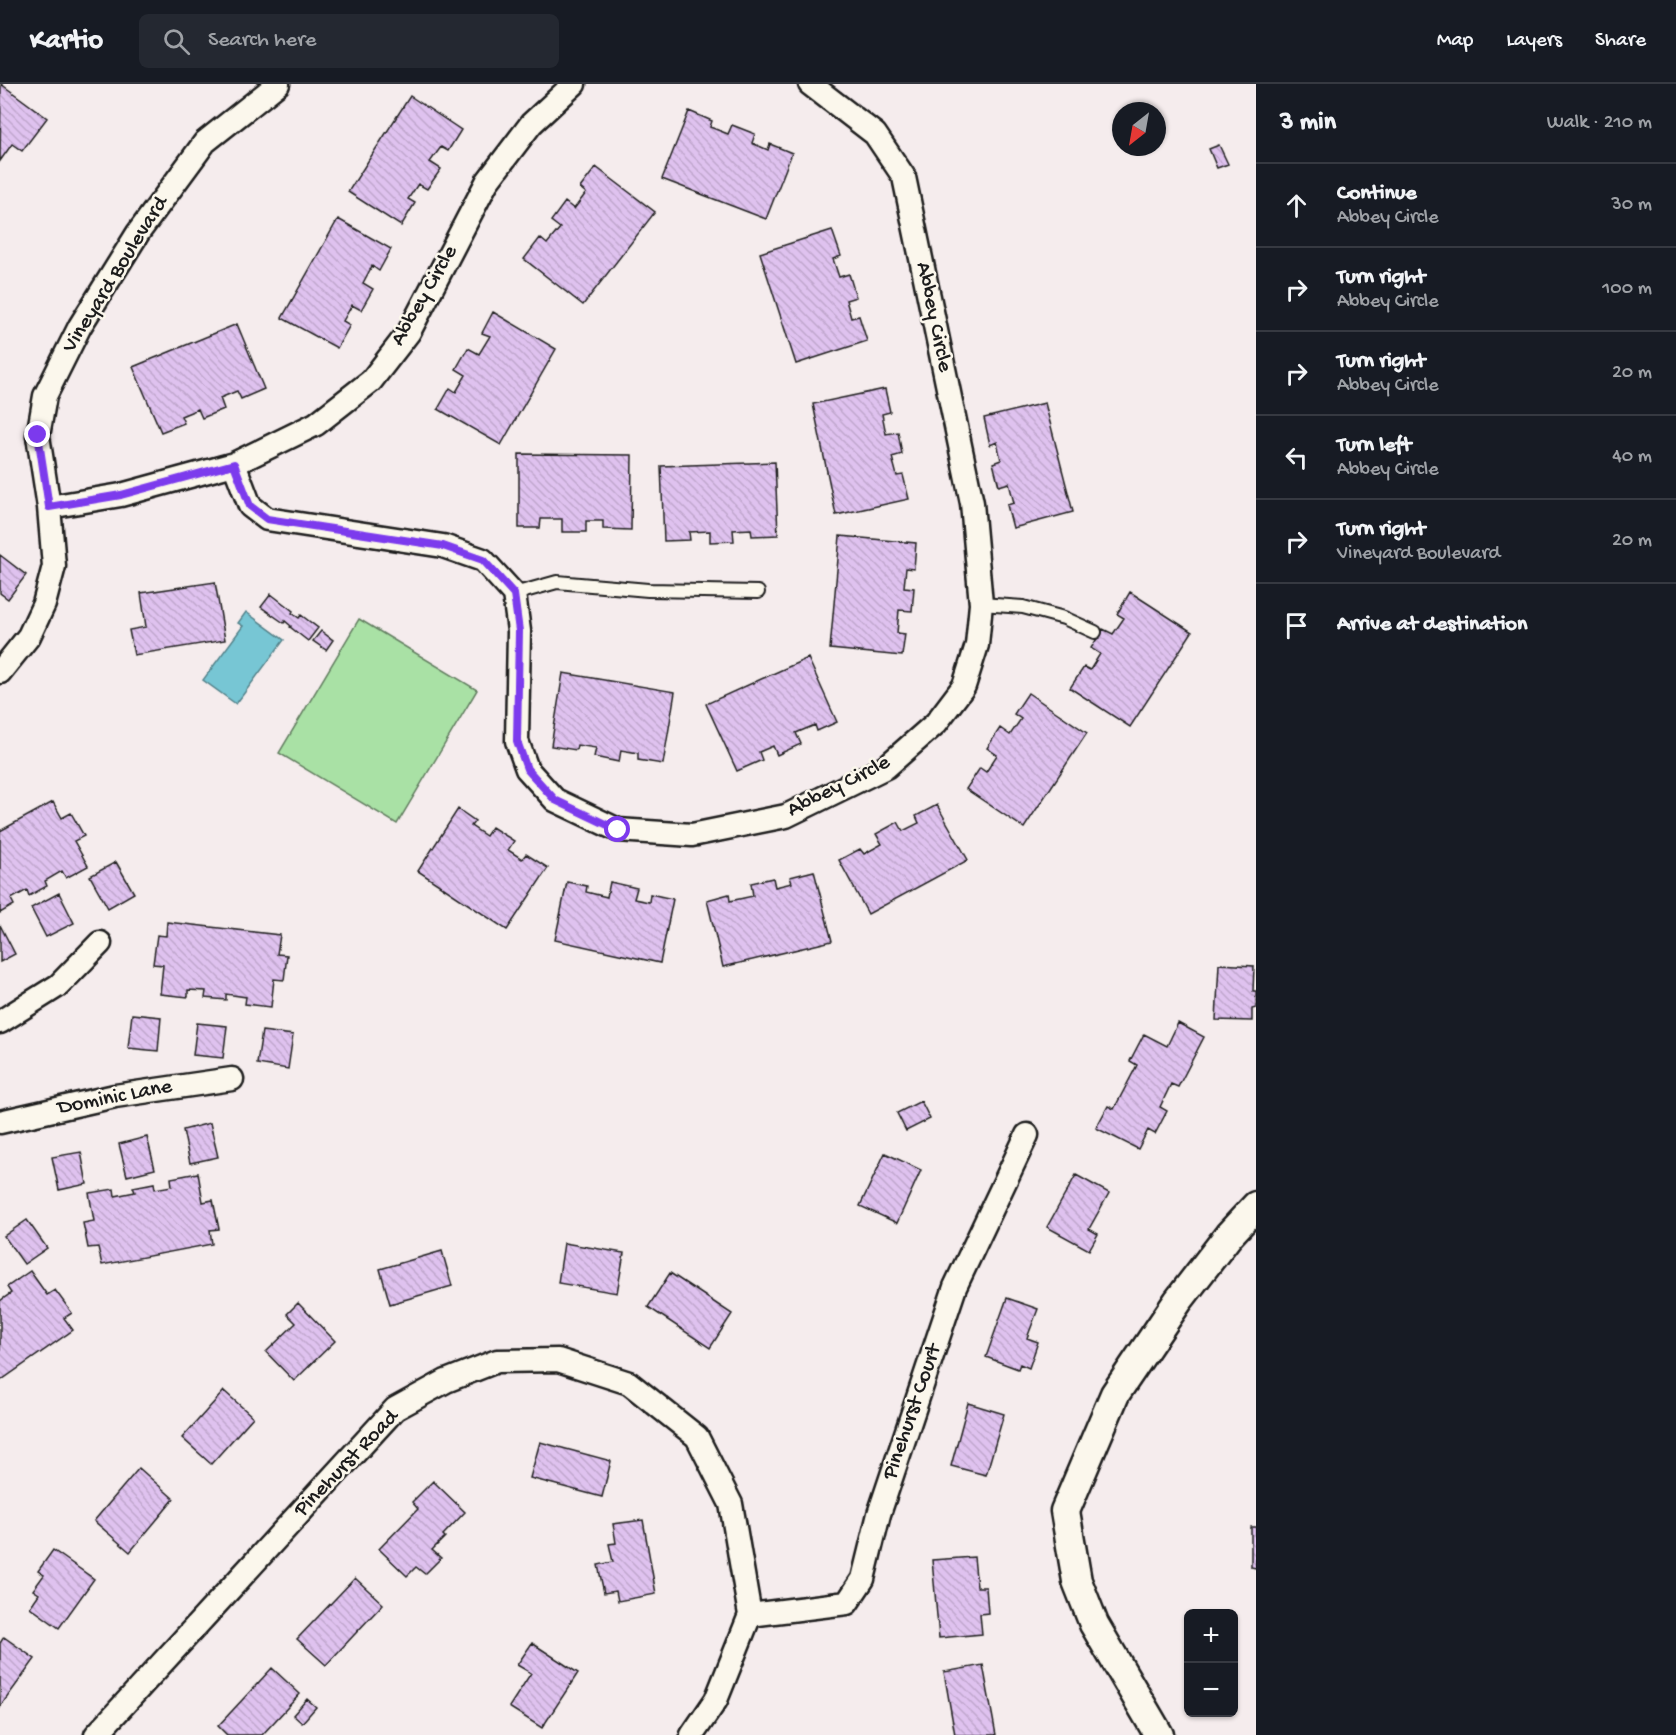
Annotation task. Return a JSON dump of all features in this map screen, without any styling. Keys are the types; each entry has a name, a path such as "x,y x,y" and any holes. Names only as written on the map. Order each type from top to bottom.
{"street":[{"name":"Vineyard Boulevard","path":"0,672 29,636 44,604 54,566 49,507 38,435 45,396 80,326 138,233 205,142 278,84"},
{"name":"Abbey Circle","path":"49,507 121,495 234,464 316,424 371,381 409,332 487,182 531,124 574,84"},
{"name":"Abbey Circle","path":"514,594 519,631 517,741 527,769 555,800 618,830 692,835 786,816 886,766 936,723 964,686 977,645 981,604 972,503 904,177 875,134 810,84"},
{"path":"234,464 250,506 267,519 443,546 483,560 514,594"},
{"path":"0,1022 59,985 100,943"},
{"name":"Dominic Lane","path":"0,1122 115,1096 232,1078"},
{"name":"Pinehurst Court","path":"750,1615 847,1603 863,1579 879,1514 955,1287 1028,1135"},
{"path":"1159,1735 1094,1624 1077,1581 1065,1511 1114,1394 1178,1301 1229,1235 1256,1206"},
{"name":"Pinehurst Road","path":"96,1735 395,1409 446,1381 497,1361 558,1360 628,1383 697,1437 730,1504 750,1615"},
{"path":"692,1735 716,1700 750,1615"}],"lane":[{"path":"514,594 557,582 648,590 758,592"},
{"path":"981,604 1023,607 1064,618 1095,632"}],"green space":[{"path":"359,619 477,690 397,824 279,753"}],"water":[{"path":"246,612 284,640 236,704 203,680 243,626 238,623"}],"building":[{"path":"1,84 47,118 22,151 12,144 0,161"},
{"path":"410,96 461,130 448,151 441,147 430,162 441,169 427,189 418,184 408,199 415,203 401,226 348,192"},
{"path":"689,111 712,121 710,127 728,134 732,125 755,134 752,143 768,150 770,144 792,153 766,219 662,179"},
{"path":"1219,145 1228,164 1217,168 1209,149"},
{"path":"596,167 655,212 583,305 524,259 540,238 547,244 560,228 551,221 565,202 574,209 586,193 580,188"},
{"path":"338,219 391,249 379,271 372,266 363,283 373,289 361,310 352,305 343,321 350,325 337,348 282,318"},
{"path":"832,230 841,256 833,259 839,277 849,274 856,297 846,300 851,318 859,316 867,341 796,364 760,253"},
{"path":"493,312 556,349 501,445 438,409 450,388 456,392 466,375 456,369 468,348 479,354 490,336 482,333"},
{"path":"237,324 264,389 241,399 237,391 220,398 224,409 202,418 198,409 181,416 184,423 161,432 133,367"},
{"path":"885,389 890,412 882,414 886,434 898,432 902,454 892,457 897,476 903,475 909,499 836,515 813,404"},
{"path":"1045,403 1073,512 1013,528 1007,505 1014,503 1009,483 999,486 993,463 1001,460 997,442 990,445 984,418"},
{"path":"519,454 632,455 631,530 603,529 603,521 586,521 586,532 562,532 562,519 541,519 540,528 519,528"},
{"path":"775,462 778,535 752,536 751,529 733,530 734,541 710,542 710,531 689,532 690,540 664,541 661,466"},
{"path":"840,536 916,543 914,569 906,568 904,587 914,588 912,611 899,610 897,633 905,634 902,656 830,649"},
{"path":"0,555 26,575 8,599 0,593"},
{"path":"215,582 225,640 134,655 129,630 146,627 141,593"},
{"path":"1130,592 1192,632 1130,727 1070,688 1084,667 1090,670 1100,654 1091,648 1103,629 1113,634 1124,618 1117,614"},
{"path":"271,594 293,611 292,613 299,618 301,615 318,628 308,641 285,621 284,623 261,607"},
{"path":"321,631 333,640 326,650 313,641"},
{"path":"808,658 837,722 817,731 815,725 796,733 801,744 777,755 773,746 759,752 762,760 737,771 706,704"},
{"path":"563,673 675,692 663,764 638,760 638,753 621,750 619,762 594,757 596,748 577,745 576,750 551,746"},
{"path":"1028,693 1087,733 1024,828 966,789 980,768 986,772 997,755 987,748 1000,728 1010,735 1021,719 1014,714"},
{"path":"53,802 62,818 71,813 84,836 74,841 88,866 66,878 62,871 45,881 47,886 29,896 27,890 11,899 14,905 0,913 0,831"},
{"path":"937,805 968,860 868,914 839,860 860,849 864,854 882,844 876,834 898,822 903,831 919,823 916,816"},
{"path":"458,809 475,821 471,826 486,836 492,827 514,841 508,850 522,859 526,854 548,868 507,930 418,871"},
{"path":"116,862 134,893 108,908 90,876"},
{"path":"814,871 832,941 723,967 707,900 729,894 730,901 753,896 751,883 773,878 775,887 792,883 790,877"},
{"path":"567,882 587,886 586,892 607,897 610,882 637,888 634,899 649,902 650,894 673,899 660,963 555,940"},
{"path":"59,893 74,923 46,937 31,908"},
{"path":"167,922 280,935 277,954 287,955 284,980 274,979 271,1007 245,1004 246,997 226,994 226,1000 205,998 206,991 188,990 188,997 160,994 163,965 153,964 157,935 166,936"},
{"path":"0,925 15,954 0,962"},
{"path":"1219,964 1254,966 1253,991 1256,991 1256,1008 1252,1009 1252,1021 1216,1020"},
{"path":"132,1014 161,1017 158,1051 128,1048"},
{"path":"197,1023 227,1026 223,1058 193,1055"},
{"path":"1178,1023 1204,1037 1178,1087 1171,1084 1160,1107 1167,1111 1155,1134 1148,1130 1138,1149 1096,1128 1108,1106 1114,1109 1137,1065 1130,1061 1144,1034 1167,1046"},
{"path":"262,1031 293,1035 288,1069 257,1064"},
{"path":"921,1101 930,1119 906,1131 897,1113"},
{"path":"210,1123 218,1157 190,1163 183,1130"},
{"path":"147,1137 155,1169 127,1176 119,1144"},
{"path":"81,1152 87,1184 59,1190 52,1157"},
{"path":"885,1153 921,1170 897,1223 860,1206"},
{"path":"198,1173 203,1202 213,1200 219,1229 210,1230 212,1244 102,1265 98,1247 88,1248 83,1223 94,1221 89,1193 114,1189 115,1196 135,1192 133,1187 154,1183 155,1189 172,1186 171,1178"},
{"path":"1076,1175 1109,1193 1089,1229 1098,1234 1089,1250 1047,1227"},
{"path":"27,1220 47,1248 24,1264 4,1236"},
{"path":"564,1243 624,1253 617,1293 558,1283"},
{"path":"442,1251 452,1286 390,1304 380,1269"},
{"path":"30,1271 47,1295 55,1290 72,1313 64,1318 73,1330 0,1381 0,1301 11,1293 7,1287"},
{"path":"670,1273 732,1314 710,1348 648,1307"},
{"path":"1007,1298 1038,1309 1027,1338 1038,1342 1029,1368 1020,1364 1018,1369 986,1357"},
{"path":"298,1303 335,1341 294,1381 266,1352 296,1323 287,1314"},
{"path":"224,1391 253,1417 211,1464 182,1438"},
{"path":"968,1403 1004,1414 986,1475 951,1466"},
{"path":"540,1442 611,1461 602,1497 530,1478"},
{"path":"139,1468 174,1499 130,1552 94,1521"},
{"path":"433,1481 465,1512 432,1550 441,1558 425,1574 416,1567 407,1576 379,1549 418,1509 412,1502"},
{"path":"643,1520 656,1594 618,1601 616,1591 604,1593 598,1565 613,1562 609,1544 616,1543 613,1524"},
{"path":"1251,1527 1256,1527 1256,1568 1251,1567"},
{"path":"53,1550 94,1579 59,1628 30,1607 39,1594 33,1590 44,1575 38,1571"},
{"path":"974,1557 977,1587 986,1587 988,1613 980,1614 982,1634 939,1638 932,1560"},
{"path":"355,1578 383,1604 326,1665 297,1639"},
{"path":"4,1637 35,1659 0,1707 0,1643"},
{"path":"532,1643 578,1673 542,1728 509,1707 531,1673 517,1665"},
{"path":"983,1665 996,1735 955,1735 944,1672"},
{"path":"272,1668 300,1694 262,1735 227,1735 218,1726"},
{"path":"307,1699 316,1707 302,1723 293,1715"}],"route":[{"path":"38,435 49,507 121,495 234,464 250,506 267,519 443,546 483,560 514,594 519,631 517,741 527,769 555,800 618,830"}]}
